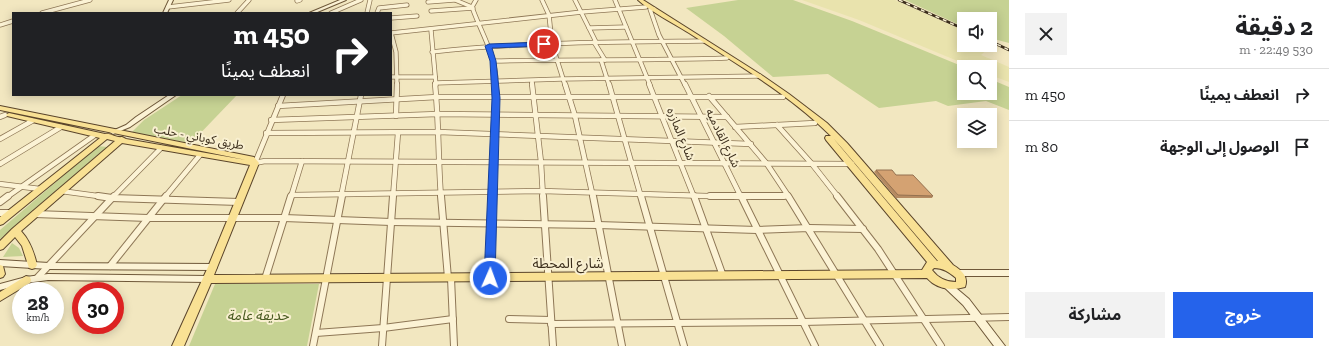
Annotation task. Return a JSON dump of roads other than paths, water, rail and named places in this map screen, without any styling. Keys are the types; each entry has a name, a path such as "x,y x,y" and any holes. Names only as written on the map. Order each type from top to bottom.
{"main road":[{"path":"170,12 171,0"},
{"path":"166,12 175,0"},
{"path":"314,12 344,0"},
{"path":"635,0 761,77 787,95 818,120 844,145 949,267 957,273 962,281 961,284 966,302"},
{"path":"640,0 650,8"},
{"path":"701,40 753,75 815,123 852,164 934,264"},
{"path":"0,222 104,137 128,126 171,96"},
{"name":"طريق كوباني - حلب","path":"0,108 113,132 123,137 161,148 246,164 255,163"},
{"name":"طريق كوباني - حلب","path":"2,115 104,137 123,137 251,159 255,163"},
{"path":"0,247 34,214 123,137 128,126"},
{"path":"178,346 208,279 255,163"},
{"path":"15,231 27,246 32,265"},
{"path":"0,263 49,266 213,267"},
{"path":"949,267 934,264 928,267 929,274 947,285 952,286 961,284"},
{"path":"0,268 0,274"},
{"path":"957,273 1009,273"},
{"name":"شارع المحطة","path":"208,279 836,276 929,274"},
{"path":"0,287 38,277 208,279"},
{"path":"0,297 26,280"},
{"path":"947,285 966,302 1000,346"}],"street":[{"path":"46,12 90,0"},
{"path":"170,6 229,0"},
{"path":"239,12 248,0"},
{"path":"333,12 361,0"},
{"path":"368,12 370,0"},
{"path":"428,2 454,0 472,7"},
{"path":"476,0 472,7 478,24 489,46 496,80 490,278"},
{"path":"542,0 549,15 552,44 575,116 586,163 622,346"},
{"path":"575,0 603,60 684,346"},
{"name":"شارع المازره","path":"615,0 664,117 723,276"},
{"path":"377,12 379,8 407,5"},
{"path":"431,11 472,7"},
{"path":"392,33 431,30 619,8 650,8"},
{"name":"شارع القادميه","path":"650,8 653,23 673,60 815,346"},
{"path":"392,18 417,16"},
{"path":"0,25 12,21"},
{"path":"589,28 626,26"},
{"path":"431,30 438,114 438,161 443,222 450,278 454,346"},
{"path":"392,35 394,40 397,77 396,116"},
{"path":"432,52 489,46 701,40"},
{"path":"493,61 557,59 673,60 727,58"},
{"path":"392,77 435,80 532,81 753,75 761,77"},
{"path":"532,81 541,162 547,277 553,346"},
{"path":"255,163 271,120 283,96"},
{"path":"313,346 361,96"},
{"path":"709,96 751,144 788,196 880,346"},
{"path":"278,106 437,97 783,97"},
{"path":"271,120 438,114 702,118 727,117"},
{"path":"0,139 32,121"},
{"path":"735,127 815,123"},
{"path":"777,125 812,164 878,249 940,346"},
{"path":"0,164 61,127"},
{"path":"266,133 438,132 751,144"},
{"path":"382,346 398,133"},
{"path":"0,202 20,186 96,135"},
{"path":"38,277 94,216 161,148"},
{"path":"110,266 200,155"},
{"path":"255,163 265,161 494,161 682,164 852,164"},
{"path":"265,279 302,161"},
{"path":"0,184 40,189"},
{"path":"61,191 112,198 239,202"},
{"path":"292,195 542,191 741,197 788,196"},
{"path":"0,213 10,213"},
{"path":"34,214 148,218 284,218 391,222 598,225 757,230 809,228 863,229"},
{"path":"509,319 551,322 617,323 803,322 1009,317"},
{"path":"316,333 383,328 453,319"}],"railway":[{"path":"899,0 957,26"},
{"path":"997,44 1009,50"}],"park label":[{"name":"حديقة عامة","path":"258,315"}]}
